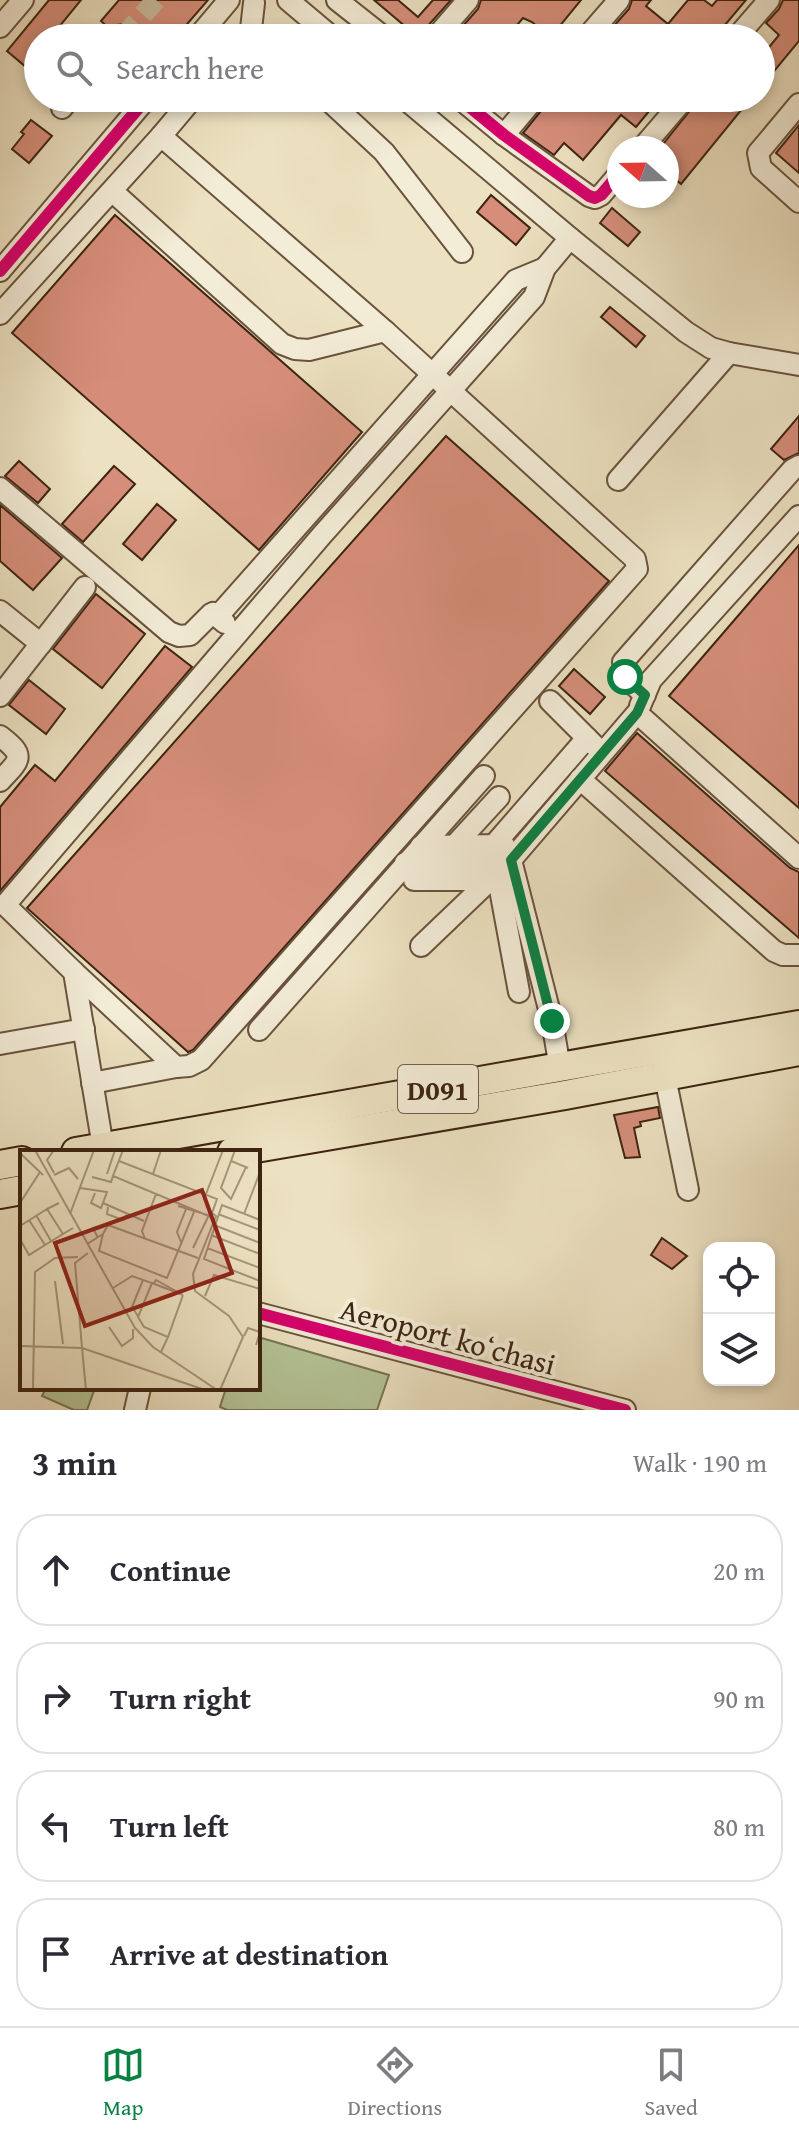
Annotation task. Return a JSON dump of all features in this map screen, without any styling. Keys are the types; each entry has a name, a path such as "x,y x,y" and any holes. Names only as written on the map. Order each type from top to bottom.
{"highway":[{"name":"D091","path":"90,1150 799,1025"},
{"name":"D091","path":"244,1150 799,1051"},
{"path":"0,1165 20,1161"},
{"path":"0,1194 20,1190"}],"street":[{"path":"0,27 23,0"},
{"path":"209,24 229,0"},
{"path":"288,0 316,24"},
{"path":"338,0 368,24"},
{"path":"447,24 468,0"},
{"path":"598,24 619,0"},
{"path":"748,24 769,0"},
{"path":"251,1 252,24"},
{"path":"799,104 758,153 761,168 799,202"},
{"path":"0,271 135,112"},
{"path":"0,314 181,112"},
{"path":"341,112 384,152 462,252"},
{"path":"421,112 686,332 711,348 799,365"},
{"path":"476,112 595,198 607,188"},
{"path":"504,135 523,112"},
{"path":"652,136 673,112"},
{"path":"92,1083 189,1066 201,1060 637,569 635,559 451,390 161,136"},
{"path":"112,191 282,344 309,350 385,331"},
{"path":"176,1067 2,907 322,535 534,297 545,268 570,238"},
{"path":"218,616 516,280 545,268"},
{"path":"618,480 729,353"},
{"path":"799,466 792,470 623,662 625,677 641,704 799,858"},
{"path":"0,488 169,632 179,636 190,635 211,614 218,616 237,634"},
{"path":"421,946 505,865 603,753 641,704 651,680 799,516"},
{"path":"303,519 322,535"},
{"path":"0,696 85,587"},
{"path":"0,611 41,644"},
{"path":"550,701 603,753"},
{"path":"0,736 16,748 18,755 15,766 0,781"},
{"path":"421,846 493,846 587,738"},
{"path":"259,1030 410,872 421,846 484,776"},
{"path":"580,779 774,951 783,955 799,955"},
{"path":"454,846 499,797"},
{"path":"493,846 505,865 552,1021 560,1068"},
{"path":"410,872 505,865"},
{"path":"505,865 519,992"},
{"path":"74,972 92,1083 90,1150"},
{"path":"0,1044 84,1029"},
{"path":"665,1077 688,1190"},
{"name":"Aeroport koʻchasi","path":"260,1314 625,1410"},
{"path":"135,1410 140,1390"}],"green space":[{"path":"260,1338 389,1375 377,1410 227,1410 220,1407 225,1390 260,1390"},
{"path":"45,1390 94,1390 87,1410 74,1410 42,1396"}],"building":[{"path":"49,0 81,0 61,24 29,24"},
{"path":"119,0 208,0 187,24 104,24 101,21"},
{"path":"374,0 398,0 418,17 433,0 451,0 429,24 402,24"},
{"path":"481,0 581,0 561,24 534,24 523,18 518,24 465,24 478,9"},
{"path":"632,0 651,0 646,6 668,24 616,24 629,9"},
{"path":"688,0 704,0 712,6 717,0 746,0 726,24 668,24"},
{"path":"783,0 799,0 799,41 775,70 775,40 779,35 775,31 775,24 766,23"},
{"path":"24,30 24,65 7,51"},
{"path":"540,112 648,112 636,127 621,115 583,160 564,143 554,155 523,133"},
{"path":"689,112 740,112 681,184 679,136 670,136"},
{"path":"31,120 52,136 29,163 12,149"},
{"path":"799,125 799,173 776,153"},
{"path":"491,195 530,228 516,245 477,212"},
{"path":"612,208 640,232 628,246 600,223"},
{"path":"115,215 362,432 259,550 12,333"},
{"path":"610,307 645,336 636,347 601,317"},
{"path":"799,416 799,453 784,460 771,449"},
{"path":"446,436 609,581 188,1052 27,908"},
{"path":"19,461 50,489 38,503 5,476"},
{"path":"114,466 135,484 83,542 62,524"},
{"path":"157,504 176,520 142,560 123,544"},
{"path":"0,505 62,558 33,590 0,561"},
{"path":"799,545 799,808 669,696"},
{"path":"96,594 145,634 102,688 53,649"},
{"path":"165,646 192,667 0,891 0,807 35,765 55,781"},
{"path":"574,669 605,697 590,714 559,686"},
{"path":"29,680 65,709 46,734 9,705"},
{"path":"637,733 790,868 799,872 799,938 605,771"},
{"path":"658,1107 660,1118 640,1122 641,1126 634,1128 640,1157 625,1158 614,1115"},
{"path":"662,1238 687,1256 672,1269 651,1255"}],"tunnel":[{"path":"135,24 156,0"}],"cycle path":[{"path":"0,271 135,112"},
{"path":"476,112 589,196 595,198 607,188"},
{"path":"260,1314 625,1410"}],"route":[{"path":"552,1021 511,860 637,713 645,695 625,677"}]}
